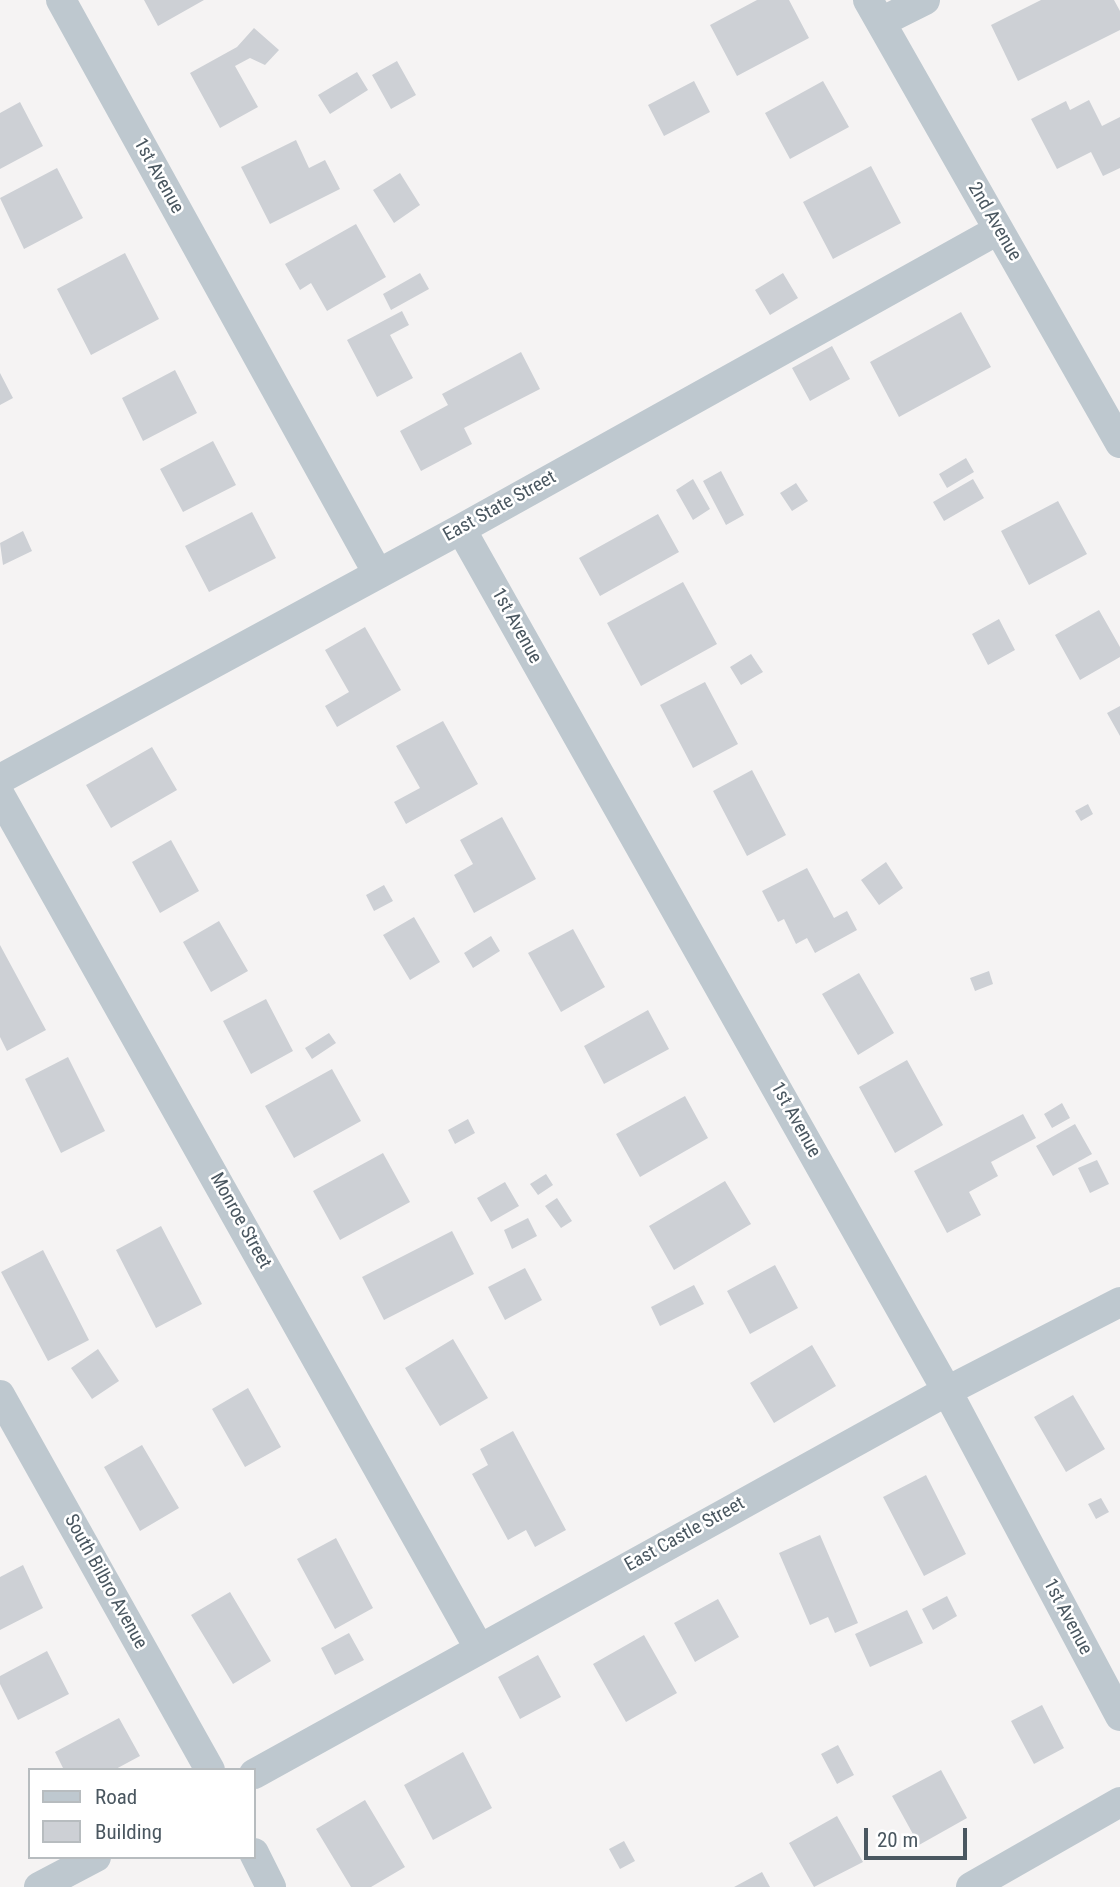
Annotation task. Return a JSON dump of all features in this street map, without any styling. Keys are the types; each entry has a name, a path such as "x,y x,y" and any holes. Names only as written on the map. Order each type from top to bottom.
{"street":[{"name":"1st Avenue","path":"61,0 377,572"},
{"path":"875,11 925,0"},
{"name":"2nd Avenue","path":"875,11 1120,443"},
{"name":"East State Street","path":"0,779 377,572 461,529 998,230"},
{"name":"1st Avenue","path":"461,529 947,1391 1120,1716"},
{"name":"Monroe Street","path":"0,795 479,1648"},
{"name":"East Castle Street","path":"256,1773 947,1391 1120,1302"},
{"name":"South Bilbro Avenue","path":"0,1395 210,1768"},
{"path":"971,1887 1120,1802"},
{"path":"256,1857 271,1887"},
{"path":"39,1887 92,1859"}],"building":[{"path":"144,0 204,0 158,26"},
{"path":"757,0 789,0 809,38 737,76 710,25"},
{"path":"1041,0 1114,0 1120,11 1120,30 1018,81 991,25"},
{"path":"254,28 279,50 265,65 250,58 235,66 258,107 220,128 190,73 237,47"},
{"path":"397,61 416,95 391,109 372,75"},
{"path":"357,72 368,90 330,114 318,95"},
{"path":"694,81 710,112 664,136 648,105"},
{"path":"823,81 849,127 790,159 765,113"},
{"path":"1089,100 1102,126 1120,117 1120,168 1103,176 1091,152 1057,169 1031,119 1066,101 1070,110"},
{"path":"20,102 43,146 0,169 0,113"},
{"path":"296,140 309,168 325,160 340,189 270,224 241,167"},
{"path":"871,166 901,223 833,259 803,202"},
{"path":"57,168 83,218 24,249 0,198"},
{"path":"400,173 420,205 394,223 373,190"},
{"path":"356,224 386,277 327,311 311,283 300,290 285,264"},
{"path":"125,253 159,319 91,355 57,289"},
{"path":"420,273 429,289 391,310 383,294"},
{"path":"783,273 798,298 770,315 755,290"},
{"path":"402,311 409,325 390,335 413,378 377,397 347,340"},
{"path":"961,312 991,367 899,417 870,362"},
{"path":"832,346 850,379 810,401 792,368"},
{"path":"521,352 540,389 464,428 472,444 421,471 400,431 448,405 442,394"},
{"path":"175,370 197,413 143,441 122,398"},
{"path":"0,373 13,398 0,405"},
{"path":"213,441 236,485 183,512 160,469"},
{"path":"966,458 974,472 947,488 939,474"},
{"path":"721,471 744,515 726,525 703,481"},
{"path":"693,479 710,509 693,520 676,490"},
{"path":"973,479 984,498 944,521 933,502"},
{"path":"796,483 808,501 792,511 780,493"},
{"path":"1058,501 1087,554 1029,585 1001,531"},
{"path":"252,512 276,558 209,592 185,546"},
{"path":"658,514 679,552 600,596 579,558"},
{"path":"23,531 32,551 3,565 0,543"},
{"path":"683,582 717,644 641,686 607,623"},
{"path":"1099,610 1120,647 1120,657 1080,680 1055,635"},
{"path":"999,619 1015,650 988,665 972,634"},
{"path":"365,627 401,690 337,727 325,706 349,692 325,650"},
{"path":"751,654 763,672 741,685 730,667"},
{"path":"705,682 738,744 693,768 660,705"},
{"path":"1120,706 1120,736 1107,713"},
{"path":"443,721 478,784 406,824 394,802 420,788 396,746"},
{"path":"152,747 177,790 111,828 86,785"},
{"path":"752,770 786,835 747,856 713,791"},
{"path":"1088,804 1093,814 1081,821 1075,811"},
{"path":"502,817 536,879 474,913 454,875 473,864 460,840"},
{"path":"171,840 199,891 160,913 132,862"},
{"path":"886,862 903,888 879,905 861,880"},
{"path":"807,868 834,918 847,911 857,930 815,953 807,938 796,944 784,919 778,922 762,891"},
{"path":"384,885 393,901 374,911 366,895"},
{"path":"414,917 440,962 410,980 383,935"},
{"path":"219,921 248,971 211,992 183,942"},
{"path":"573,929 605,987 561,1012 528,953"},
{"path":"491,936 500,951 473,968 464,953"},
{"path":"0,945 46,1030 7,1051 0,1037"},
{"path":"989,971 993,984 975,991 970,978"},
{"path":"859,973 894,1033 858,1055 822,994"},
{"path":"266,999 293,1051 251,1074 223,1021"},
{"path":"648,1010 669,1049 604,1084 584,1046"},
{"path":"329,1033 336,1043 312,1059 305,1048"},
{"path":"68,1057 105,1131 61,1153 25,1079"},
{"path":"907,1060 943,1125 895,1153 859,1087"},
{"path":"332,1069 361,1121 294,1158 265,1106"},
{"path":"685,1096 708,1138 640,1177 616,1134"},
{"path":"1062,1103 1070,1118 1052,1128 1044,1114"},
{"path":"1023,1114 1036,1138 991,1162 998,1176 969,1192 981,1215 947,1233 914,1171"},
{"path":"468,1119 475,1133 455,1144 448,1130"},
{"path":"1075,1124 1092,1154 1053,1176 1036,1146"},
{"path":"383,1153 410,1202 340,1240 313,1191"},
{"path":"1097,1160 1109,1184 1090,1193 1078,1168"},
{"path":"546,1174 553,1185 538,1195 530,1184"},
{"path":"725,1181 751,1224 674,1270 649,1226"},
{"path":"505,1182 519,1206 491,1222 477,1198"},
{"path":"557,1198 572,1221 561,1228 545,1206"},
{"path":"528,1218 537,1236 512,1249 504,1230"},
{"path":"161,1226 202,1304 156,1328 116,1250"},
{"path":"452,1231 474,1274 384,1320 362,1277"},
{"path":"43,1250 89,1340 48,1361 1,1272"},
{"path":"775,1265 798,1308 750,1334 727,1291"},
{"path":"525,1268 542,1300 505,1320 488,1287"},
{"path":"694,1285 704,1304 660,1326 651,1307"},
{"path":"453,1339 488,1398 440,1426 405,1368"},
{"path":"812,1345 836,1386 774,1423 750,1383"},
{"path":"98,1349 119,1381 92,1399 71,1368"},
{"path":"248,1388 281,1447 245,1467 212,1409"},
{"path":"1073,1395 1105,1449 1066,1472 1034,1417"},
{"path":"513,1431 566,1530 535,1547 526,1530 508,1540 472,1474 488,1465 480,1449"},
{"path":"142,1445 179,1508 140,1531 104,1467"},
{"path":"926,1475 966,1554 924,1576 883,1497"},
{"path":"1101,1498 1109,1512 1096,1519 1088,1504"},
{"path":"820,1535 858,1623 835,1633 828,1617 810,1625 779,1553"},
{"path":"336,1538 373,1608 335,1629 297,1559"},
{"path":"23,1565 43,1608 0,1630 0,1577"},
{"path":"230,1592 271,1661 233,1684 191,1615"},
{"path":"947,1596 957,1616 933,1630 922,1609"},
{"path":"718,1599 739,1637 695,1662 674,1623"},
{"path":"907,1610 923,1643 870,1667 855,1634"},
{"path":"349,1633 364,1660 335,1675 321,1648"},
{"path":"644,1635 677,1693 626,1722 593,1664"},
{"path":"47,1651 69,1694 18,1720 0,1684 0,1676"},
{"path":"538,1655 561,1697 520,1719 498,1677"},
{"path":"1042,1705 1064,1748 1034,1764 1011,1721"},
{"path":"119,1718 140,1756 118,1768 63,1768 55,1752"},
{"path":"838,1745 854,1775 837,1784 821,1754"},
{"path":"463,1752 492,1808 433,1840 404,1785"},
{"path":"941,1770 967,1818 919,1845 892,1796"},
{"path":"365,1800 405,1867 371,1887 351,1887 316,1829"},
{"path":"837,1816 863,1862 814,1887 789,1843"},
{"path":"624,1841 635,1861 620,1869 609,1849"},
{"path":"762,1872 770,1887 734,1887"}]}
